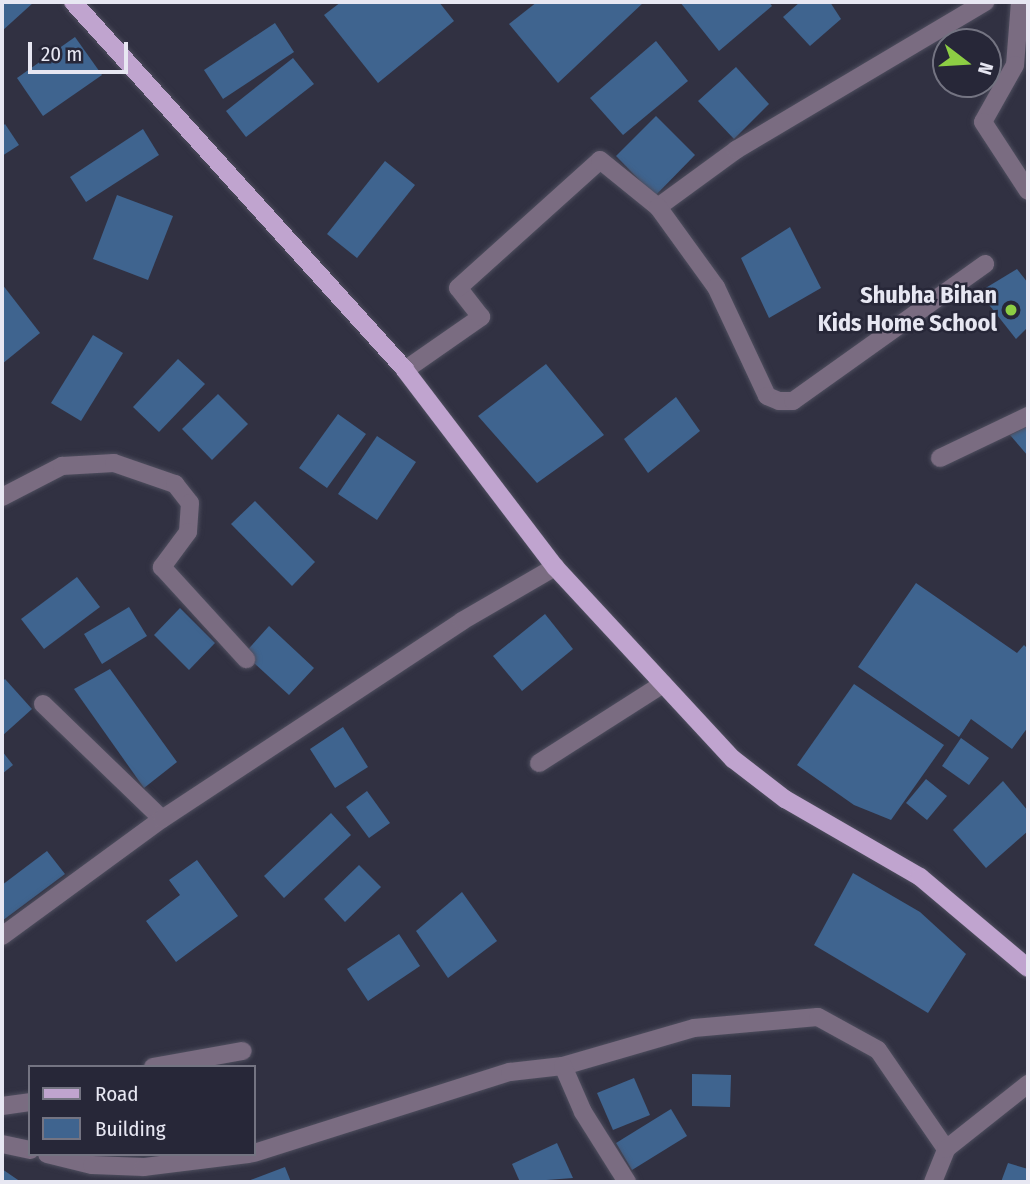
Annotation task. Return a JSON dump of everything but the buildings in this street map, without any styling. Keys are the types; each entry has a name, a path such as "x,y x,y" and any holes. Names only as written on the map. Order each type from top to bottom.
{"main road":[{"path":"73,2 405,370 555,567 663,684 758,781 920,877 1028,968"}],"street":[{"path":"658,207 736,150 985,2"},
{"path":"1020,2 1016,65 983,122 1028,191"},
{"path":"405,370 481,317 458,288 600,160 658,207 716,287 767,396 779,401 793,401 985,264"},
{"path":"940,458 1028,416"},
{"path":"2,497 62,466 114,463 175,484 190,503 188,532 162,567 246,659"},
{"path":"2,936 162,819 462,621 555,567"},
{"path":"539,763 663,684"},
{"path":"43,704 162,819"},
{"path":"256,1152 510,1072 563,1066 694,1028 818,1017 878,1050 946,1149"},
{"path":"164,1065 243,1051"},
{"path":"563,1066 583,1112 627,1182"},
{"path":"933,1182 946,1149 1028,1084"},
{"path":"2,1106 28,1102"},
{"path":"2,1144 28,1150"},
{"path":"55,1156 92,1165 144,1167 235,1156"}],"place":[{"name":"Shubha Bihan Kids Home School","path":"1011,310"}]}
